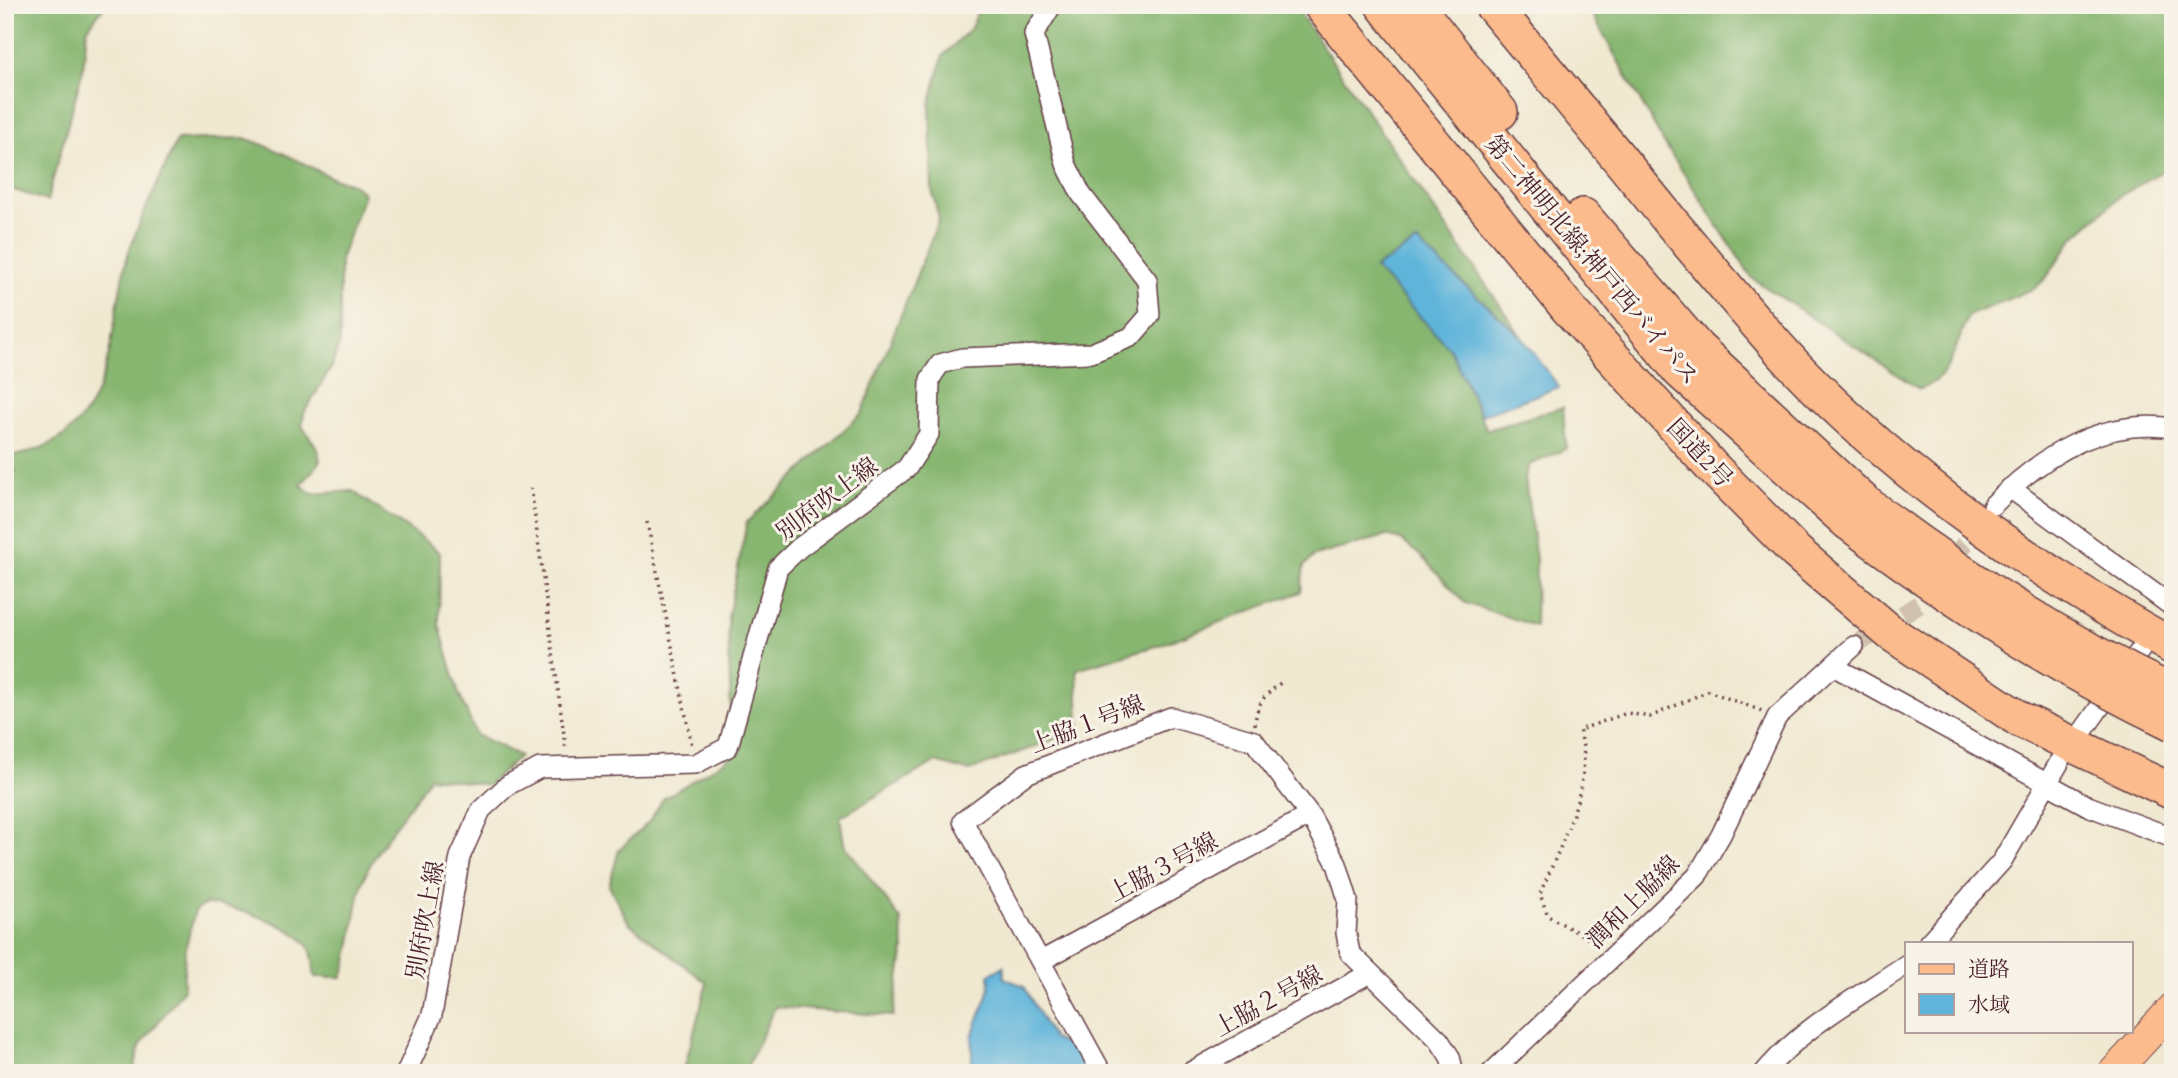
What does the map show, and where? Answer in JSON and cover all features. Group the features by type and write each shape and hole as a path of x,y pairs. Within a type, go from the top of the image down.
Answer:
{"highway":[{"name":"国道2号","path":"1321,5 1567,307 1710,465 1796,552 1891,633 2019,719 2173,792"},
{"name":"第二神明北線;神戸西バイパス","path":"1383,5 1680,371 1856,512 1933,554 2017,610 2173,693"},
{"name":"第二神明北線;神戸西バイパス","path":"1415,5 1595,231 1697,348 1926,581 2000,631 2173,723"},
{"path":"1492,5 1740,304 1796,367 1855,424 1911,473 2050,573 2165,622"}],"main road":[{"path":"2113,1073 2173,1009"}],"street":[{"name":"別府吹上線","path":"406,1073 432,1014 460,857 481,810 508,785 540,768 695,764 728,747 778,568 799,548 907,468 929,434 930,379 940,364 962,358 1091,353 1130,337 1150,315 1147,280 1081,194 1066,164 1034,34 1052,5"},
{"path":"1993,505 2051,455 2099,433 2160,426 2173,428"},
{"path":"2010,488 2165,622 2082,731"},
{"path":"1923,602 1954,559"},
{"name":"潤和上脇線","path":"1491,1073 1697,876 1721,835 1777,717 1854,646"},
{"path":"1833,666 2088,806 2173,838"},
{"name":"上脇１号線","path":"1102,1073 963,821 1026,774 1171,718 1254,741"},
{"path":"1254,741 1310,815 1337,864 1348,900 1346,933 1350,953 1439,1040 1450,1057 1454,1073"},
{"path":"1929,942 2002,860 2059,763"},
{"name":"上脇３号線","path":"1041,961 1310,815"},
{"path":"1764,1073 1779,1055 1810,1030 1905,965"},
{"name":"上脇２号線","path":"1189,1073 1370,973"}],"path":[{"path":"5,470 13,471"},
{"path":"531,488 568,766"},
{"path":"647,522 695,764"},
{"path":"1254,741 1256,709 1268,693 1282,682"},
{"path":"1616,954 1548,916 1540,894 1575,810 1586,748 1579,730 1627,713 1650,717 1708,691 1777,717"}],"green space":[{"path":"5,5 105,5 87,29 83,69 47,201 5,187"},
{"path":"980,5 1294,5 1521,336 1417,242 1375,268 1450,349 1487,430 1563,407 1566,449 1529,465 1525,478 1536,560 1535,626 1465,603 1422,557 1401,540 1386,536 1314,556 1304,566 1301,592 1162,644 1077,669 1079,730 969,771 935,762 840,817 844,844 901,920 904,948 893,1016 775,1007 744,1073 683,1073 707,983 629,923 609,886 619,850 649,822 663,799 732,756 728,617 747,522 862,413 939,219 932,190 930,105 943,56 971,28"},
{"path":"1587,5 2173,5 2173,165 2120,196 2074,237 2046,278 2035,288 1968,316 1945,370 1930,385 1919,389 1752,278 1664,143"},
{"path":"244,138 351,184 364,194 340,260 340,341 332,366 304,413 302,426 318,449 320,462 301,485 312,494 353,491 440,553 439,624 459,694 476,735 520,756 488,785 430,777 369,867 360,894 342,977 315,977 310,949 293,932 264,918 232,908 206,904 195,911 185,950 183,990 140,1046 133,1073 5,1073 5,455 19,455 41,448 66,434 84,415 97,392 106,366 127,258 177,140"}],"water":[{"path":"1417,242 1521,336 1559,387 1481,415 1450,349 1375,268"},
{"path":"1004,966 1004,978 1024,986 1053,1039 1078,1048 1091,1073 968,1073 975,1026 989,991 989,975"}],"tunnel":[{"path":"1954,559 1984,517"},
{"path":"1854,646 1923,602"}]}
